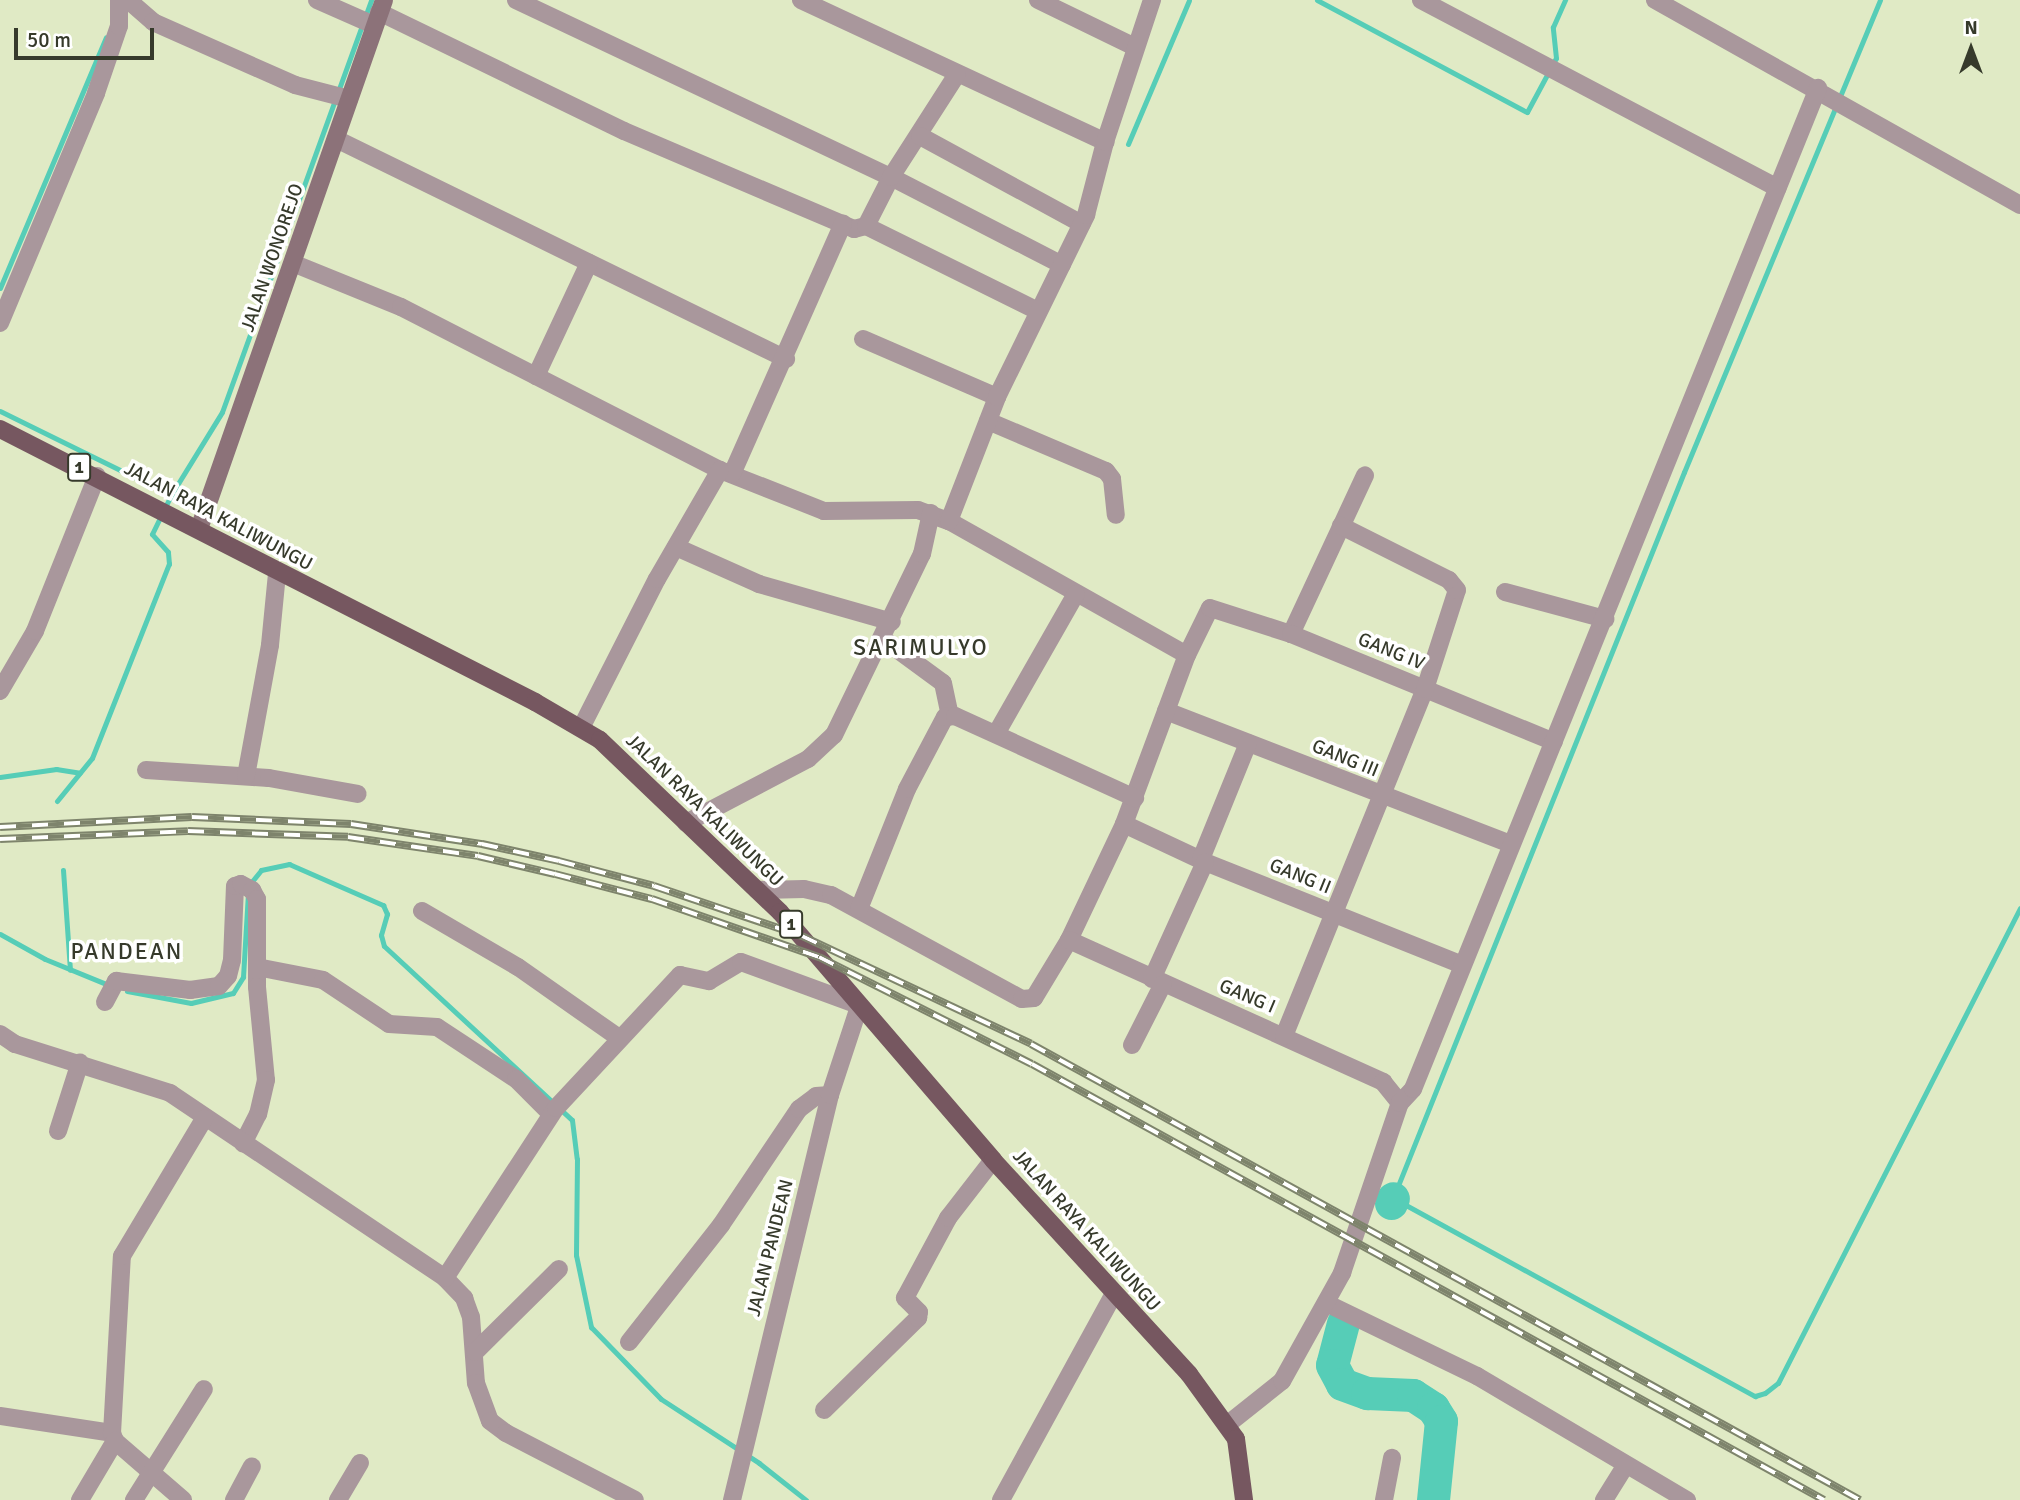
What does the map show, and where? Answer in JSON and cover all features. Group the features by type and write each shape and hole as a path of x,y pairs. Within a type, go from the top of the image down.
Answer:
{"main road":[{"name":"JALAN RAYA KALIWUNGU","path":"0,429 97,476 277,573 581,728 638,774 757,890 1228,1424 1241,1455 1244,1500"}],"street":[{"path":"317,0 371,15 624,131 854,229 866,226 1038,311"},
{"path":"516,0 891,177 1062,265"},
{"path":"801,0 1105,142"},
{"path":"1038,0 1135,47"},
{"path":"686,823 808,759 826,745 892,622 939,517 1082,224 1105,142 1152,0"},
{"path":"1421,0 1777,188"},
{"path":"1655,0 1850,106 2020,205"},
{"path":"0,323 96,93 123,4 153,22 295,85 342,97"},
{"name":"JALAN WONOREJO","path":"199,529 295,264 336,139 342,97 371,15"},
{"path":"866,226 891,177 920,136 957,74"},
{"path":"1228,1424 1282,1381 1342,1273 1400,1103 1413,1089 1777,188 1824,92"},
{"path":"920,136 1082,224"},
{"path":"336,139 786,359"},
{"path":"581,728 676,547 726,472 786,359 843,224"},
{"path":"295,264 401,307 726,472 831,513 939,517 1187,655 1124,824 1069,940 1038,994 1027,1000 859,909 814,890 757,890"},
{"path":"536,376 589,264"},
{"path":"863,339 997,397"},
{"path":"988,421 1106,471 1112,479 1116,515"},
{"path":"1291,634 1365,475"},
{"path":"0,691 35,631 97,476"},
{"path":"1284,1036 1425,689 1456,587 1341,526"},
{"path":"676,547 759,584 892,622"},
{"path":"246,776 270,645 277,573"},
{"path":"1505,593 1605,619"},
{"path":"996,734 1076,594"},
{"name":"GANG IV","path":"1187,655 1210,608 1291,634 1554,742"},
{"path":"883,639 943,683 950,716"},
{"name":"GANG III","path":"1167,710 1382,797 1510,844"},
{"path":"950,716 1135,797"},
{"path":"859,909 907,789 940,725 950,716"},
{"path":"1132,1045 1248,743"},
{"path":"146,770 246,776 358,794"},
{"name":"GANG II","path":"1124,824 1203,860 1462,965"},
{"path":"109,992 190,990 219,986 228,976 232,960 235,886 249,888 257,899 257,967 265,1080 258,1114 243,1143"},
{"path":"422,911 518,967 619,1038"},
{"name":"GANG I","path":"1069,940 1383,1082 1400,1103"},
{"path":"445,1278 558,1106 680,975 709,981 741,962 857,1005"},
{"path":"257,967 323,980 389,1024 437,1027 558,1106"},
{"name":"JALAN PANDEAN","path":"732,1500 830,1095 857,1005"},
{"path":"0,1034 15,1044 80,1062 170,1093 204,1119 445,1278 464,1298 475,1352 478,1391 490,1421 506,1433 635,1500"},
{"path":"58,1130 80,1062"},
{"path":"629,1342 721,1225 799,1109 816,1096 830,1095"},
{"path":"80,1500 114,1437 122,1256 204,1119"},
{"path":"824,1410 918,1318 919,1312 905,1298 948,1218 993,1160"},
{"path":"475,1352 559,1269"},
{"path":"1001,1500 1114,1293"},
{"path":"1326,1303 1477,1376 1625,1466 1687,1500"},
{"path":"134,1500 204,1388"},
{"path":"0,1416 114,1437 151,1474 183,1500"},
{"path":"1384,1500 1392,1458"},
{"path":"338,1500 360,1463"},
{"path":"234,1500 252,1466"},
{"path":"1604,1500 1625,1466"}],"waterway":[{"path":"57,801 92,758 169,564 168,552 152,534 171,495 222,412 371,0"},
{"path":"1128,144 1189,0"},
{"path":"1317,0 1527,112 1556,58 1553,27 1565,0"},
{"path":"1880,0 1684,472 1393,1198 1755,1396 1765,1393 1778,1383 2020,908"},
{"path":"0,288 106,37"},
{"path":"0,411 171,495"},
{"path":"0,777 56,769 80,773"},
{"path":"249,885 261,870 289,864 383,905 387,914 381,935 384,946 572,1120 577,1159 576,1255 591,1327 661,1399 759,1463 806,1500"},
{"path":"63,870 70,970"},
{"path":"127,991 191,1003 233,993 243,977 248,894"},
{"path":"0,934 45,959 111,986"},
{"path":"1391,1203 1393,1198"},
{"path":"1343,1323 1332,1365 1342,1384 1367,1393 1413,1395 1433,1408 1441,1421 1433,1500"}],"railway":[{"path":"0,827 192,817 351,824 482,844 559,861 654,886 802,936 1031,1044 1860,1500"},
{"path":"0,839 188,831 348,837 478,856 555,874 652,899 819,957 1032,1064 1824,1500"}],"district":[{"name":"SARIMULYO","path":"921,648"},
{"name":"PANDEAN","path":"127,952"}]}
